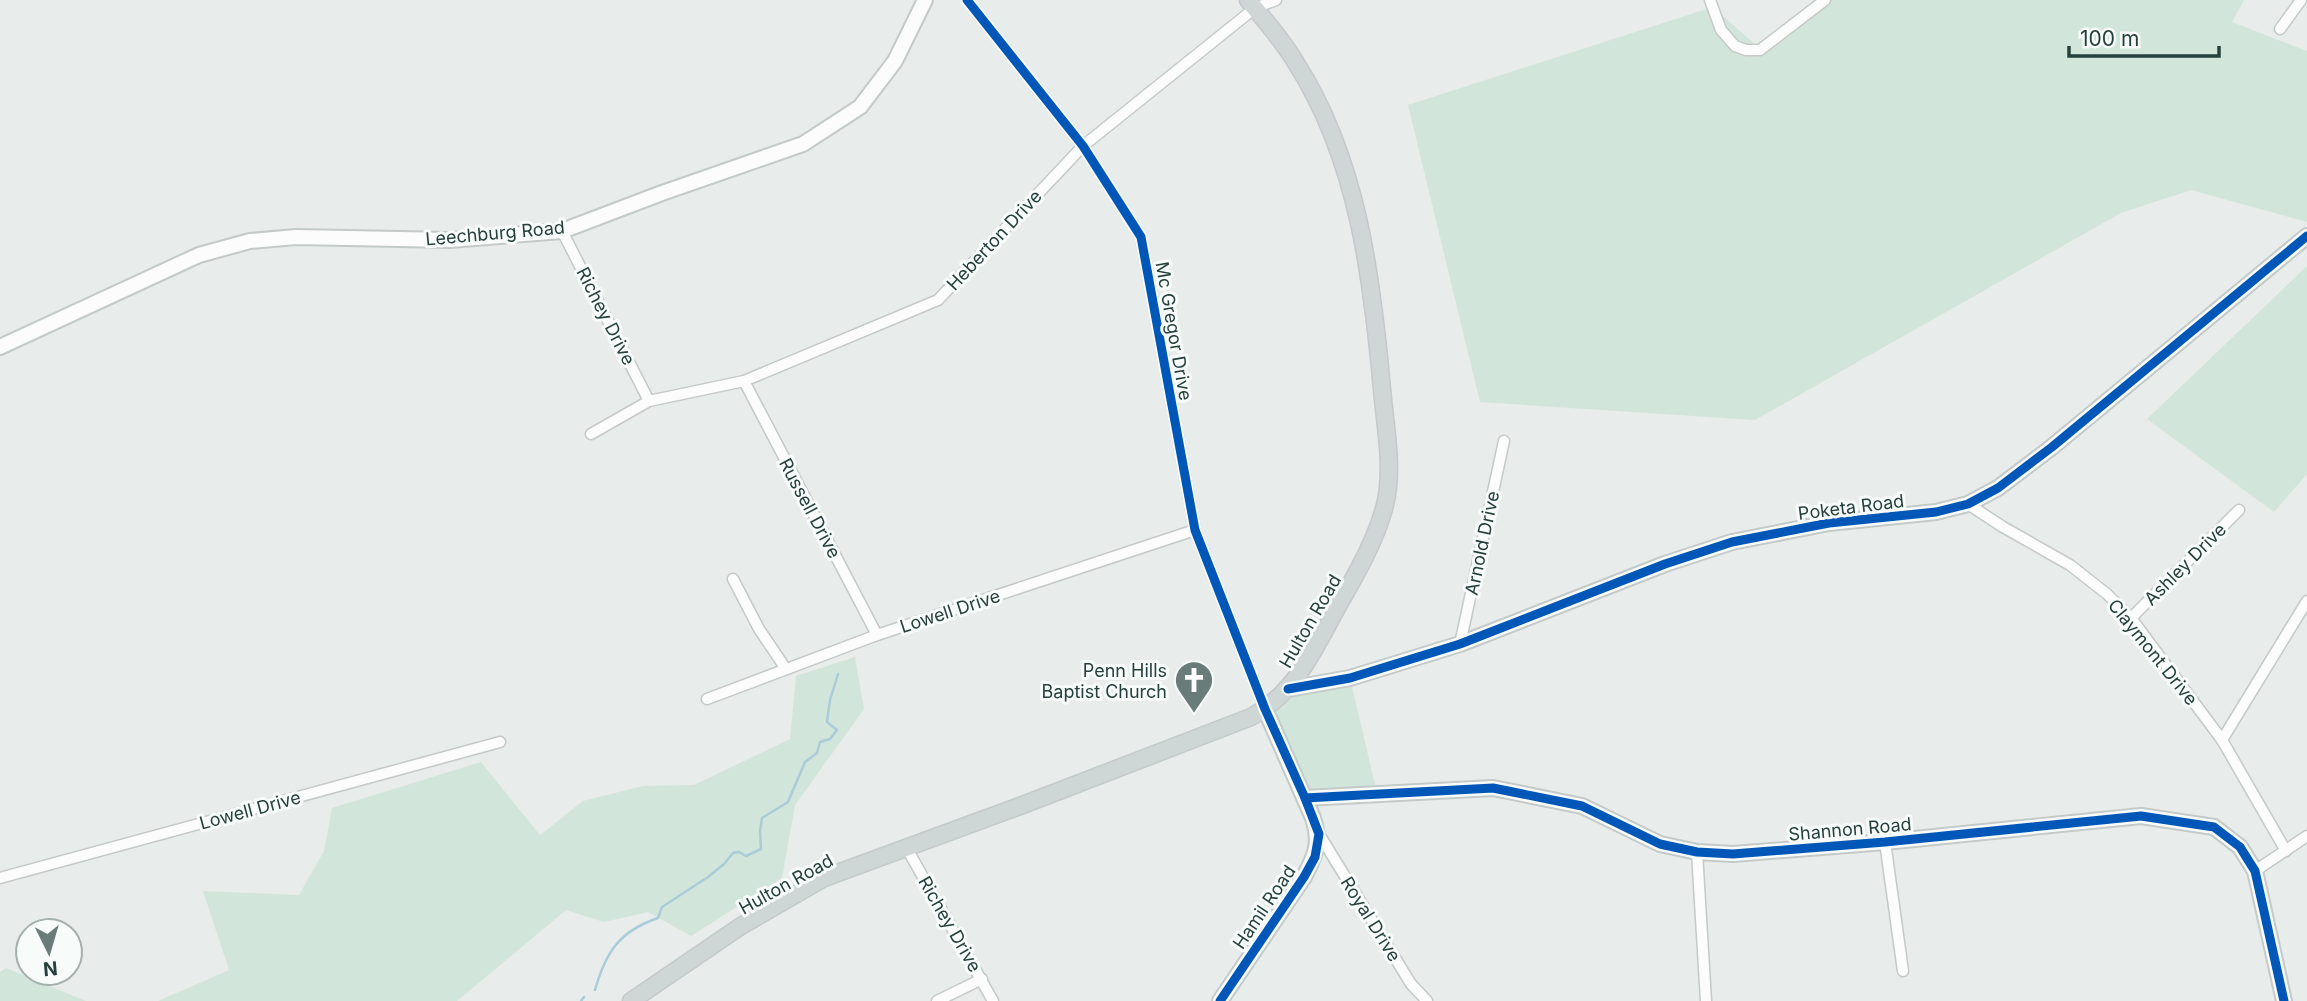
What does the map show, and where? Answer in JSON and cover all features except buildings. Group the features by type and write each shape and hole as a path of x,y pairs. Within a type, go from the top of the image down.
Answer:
{"main road":[{"name":"Hulton Road","path":"631,1001 741,926 797,892 849,867 1033,801 1265,709 1288,689 1309,660 1373,537 1385,504 1389,482 1388,456 1371,280 1339,153 1329,127 1296,63 1252,4"}],"street":[{"name":"Leechburg Road","path":"0,347 199,255 250,241 296,237 450,240 562,231 803,144 860,107 895,61 925,0"},
{"name":"Mc Gregor Drive","path":"967,0 1083,146 1141,237 1195,530 1265,709"},
{"name":"Heberton Drive","path":"591,434 649,401 744,381 938,300 1083,146 1252,4 1276,0"},
{"path":"1710,0 1721,30 1735,46 1746,50 1760,50 1825,0"},
{"path":"2280,29 2301,0"},
{"name":"Richey Drive","path":"562,231 649,401"},
{"name":"Poketa Road","path":"1288,689 1350,678 1460,645 1652,568 1732,542 1829,523 1936,512 1968,504 1998,488 2052,447 2307,236"},
{"name":"Russell Drive","path":"744,381 877,635"},
{"name":"Arnold Drive","path":"1460,645 1504,441"},
{"name":"Claymont Drive","path":"1968,504 2070,565 2108,594 2131,618 2222,740 2286,850"},
{"name":"Ashley Drive","path":"2131,618 2239,510"},
{"name":"Lowell Drive","path":"707,699 877,635 1195,530"},
{"path":"733,579 759,629 786,669"},
{"path":"2222,740 2307,601"},
{"path":"1265,709 1319,834"},
{"name":"Lowell Drive","path":"0,878 500,742"},
{"name":"Shannon Road","path":"1305,798 1493,788 1581,806 1660,844 1697,852 1733,854 1885,842 2141,816 2214,827 2240,847 2255,871 2284,1001"},
{"name":"Hamil Road","path":"1220,1001 1304,877 1315,857 1319,834"},
{"name":"Royal Drive","path":"1319,834 1411,984 1427,1001"},
{"path":"2255,871 2307,836"},
{"path":"1885,842 1903,971"},
{"name":"Richey Drive","path":"906,847 993,1001"},
{"path":"1697,852 1706,1001"},
{"path":"937,1001 982,979"}],"green space":[{"path":"1823,0 2244,0 2232,22 2307,51 2307,222 2191,190 2121,213 1755,420 1480,402 1408,105 1713,7 1760,49"},
{"path":"2307,266 2307,474 2274,512 2147,419"},
{"path":"855,657 864,709 795,805 782,878 691,936 648,912 604,922 566,910 457,1001 158,1001 229,970 203,891 299,895 324,851 332,808 481,762 540,835 583,801 643,786 694,785 790,739 796,676"},
{"path":"1350,678 1377,793 1305,798 1265,709 1288,689"},
{"path":"6,968 14,971 14,987 52,987 86,1001 0,1001 0,972"}],"waterway":[{"path":"595,990 604,964 624,936 658,918 662,907 708,877 733,853 739,852 746,856 761,849 762,818 788,802 805,762 817,753 820,742 830,739 837,730 827,722 838,674"},
{"path":"581,1001 584,997"}],"cycle path":[{"path":"967,0 1083,146 1141,237 1195,530 1265,709 1319,834 1315,857 1304,877 1220,1001"},
{"path":"1288,689 1350,678 1460,644 1665,564 1732,542 1829,523 1936,512 1968,504 1998,488 2052,447 2307,236"},
{"path":"1305,798 1493,788 1582,806 1660,844 1697,852 1733,854 1885,842 2141,816 2214,827 2240,847 2255,871 2284,1001"}],"place":[{"name":"Penn Hills Baptist Church","path":"1194,714"}]}
